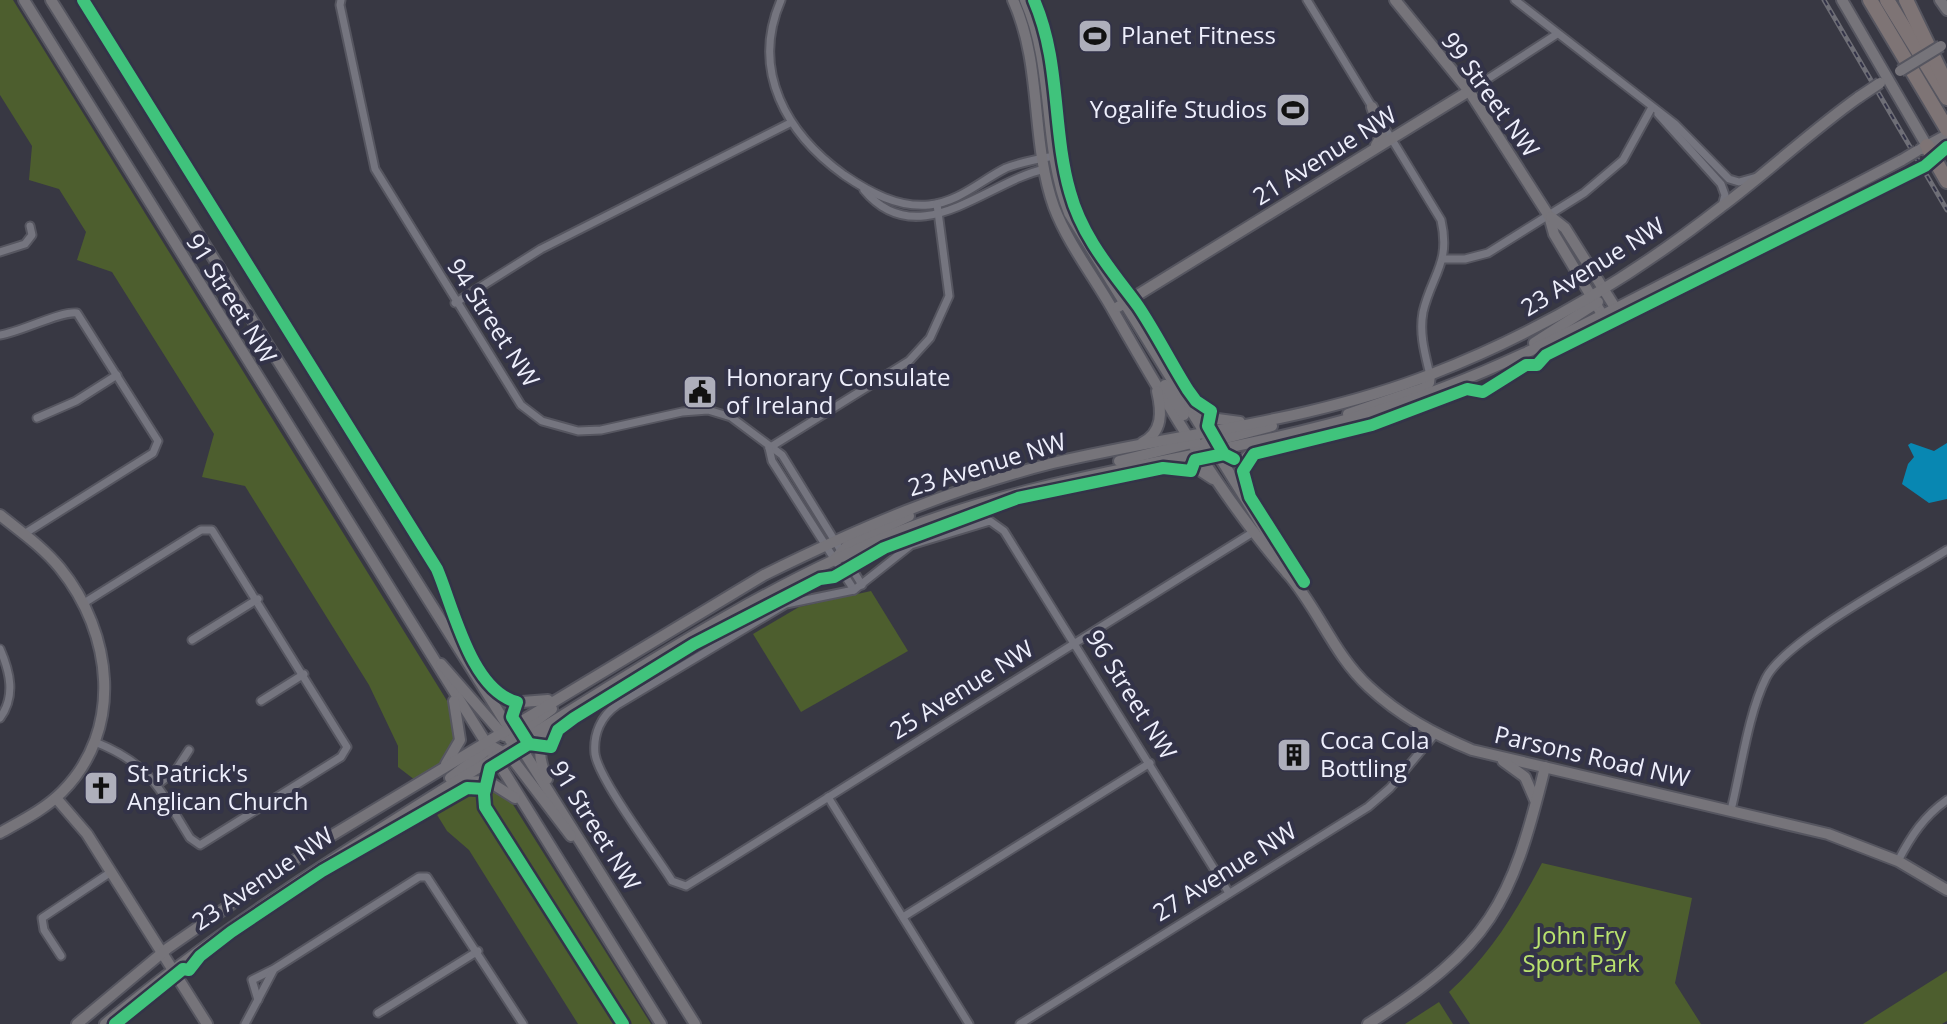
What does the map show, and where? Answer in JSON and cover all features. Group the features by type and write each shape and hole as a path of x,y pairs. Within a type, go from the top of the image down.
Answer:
{"highway":[{"path":"1870,0 1945,134"},
{"path":"1887,0 1947,98"},
{"path":"1906,0 1947,85"},
{"path":"1922,149 1947,181"}],"main road":[{"name":"91 Street NW","path":"24,0 451,691 494,749 523,804 661,1024"},
{"name":"91 Street NW","path":"51,0 478,677 509,736 561,810 695,1024"},
{"name":"Parsons Road NW","path":"1013,0 1032,64 1049,163 1069,213 1118,306 1132,341 1154,379 1250,507 1258,527 1287,573 1358,676 1391,706 1435,734 1494,756 1828,834 1898,861 1947,890"},
{"name":"Parsons Road NW","path":"1025,0 1043,62 1049,163"},
{"name":"99 Street NW","path":"1395,0 1469,91 1549,216 1554,234 1603,316"},
{"path":"1842,0 1922,149"},
{"name":"23 Avenue NW","path":"1200,443 1430,375 1594,301 1603,289 1721,208 1859,97 1944,44"},
{"name":"21 Avenue NW","path":"1118,306 1469,91"},
{"path":"1358,159 1381,137 1372,107"},
{"name":"23 Avenue NW","path":"509,736 558,717 835,549 945,496 1051,464 1136,445 1200,443 1320,427 1430,393 1488,371 1603,316 1902,160 1945,134"},
{"name":"99 Street NW","path":"1549,216 1565,228 1616,309"},
{"path":"1488,371 1594,301"},
{"name":"Parsons Road NW","path":"1118,306 1169,377 1200,443 1235,506 1258,527"},
{"path":"1132,341 1147,356 1200,443 1258,527"},
{"path":"1250,507 1238,479 1244,457 1263,445 1424,388 1430,375"},
{"path":"1169,377 1189,405 1210,418 1227,422 1273,421"},
{"path":"1136,445 1153,436 1159,424 1161,407 1154,379"},
{"path":"1064,479 1100,465 1267,429 1294,416"},
{"path":"1064,479 1154,464 1184,464 1211,477 1235,506"},
{"name":"23 Avenue NW","path":"105,1024 172,969 289,885 455,782 561,696 764,575 835,549 1064,479"},
{"path":"0,515 61,570 84,603 99,643 104,670 104,709 95,742 82,768 56,798 0,833"},
{"path":"410,625 509,736"},
{"path":"390,822 612,665"},
{"path":"478,677 493,694 509,703 537,703 561,696"},
{"path":"441,769 460,740 451,691"},
{"path":"558,717 541,740 540,760 561,810"},
{"path":"494,749 596,866"},
{"name":"23 Avenue NW","path":"77,1024 162,953 300,856 441,769 494,749"},
{"path":"1494,756 1528,781 1535,809"},
{"path":"1368,1024 1435,980 1475,940 1508,888 1523,854 1545,767"},
{"path":"455,782 492,782 523,804"},
{"path":"56,798 87,834 207,1024"}],"street":[{"name":"94 Street NW","path":"341,0 371,156 389,197 521,405 542,421 562,429 601,430 708,410 745,425 769,448 782,455 835,549"},
{"path":"781,0 773,23 772,63 778,96 790,123 814,152 880,205 901,214 938,214 960,208 1017,176 1049,163"},
{"path":"1307,0 1437,212 1444,237 1444,259 1422,318 1423,346 1430,375"},
{"path":"1515,0 1688,135 1731,181 1761,176"},
{"name":"21 Avenue NW","path":"1469,91 1557,34"},
{"path":"1655,111 1721,184 1725,195 1721,208"},
{"path":"1444,259 1480,256 1549,216 1618,166 1655,111"},
{"path":"455,303 541,249 790,123"},
{"path":"860,187 907,204 937,204 959,197 1009,167 1049,163"},
{"path":"769,448 909,361 930,338 949,296 937,204"},
{"path":"0,252 28,242 32,235 30,226"},
{"path":"0,335 76,313 155,434 158,446 150,455 24,534"},
{"path":"37,418 72,403 117,375"},
{"name":"96 Street NW","path":"862,585 911,545 981,522 994,522 1004,531 1075,643 1229,893"},
{"name":"25 Avenue NW","path":"683,886 1258,527"},
{"path":"84,603 201,530 210,529 217,534 258,599 344,738 347,749 341,757 208,842 198,844 190,838 157,785 131,758 95,742"},
{"path":"835,549 862,585 854,590 835,549"},
{"path":"1731,810 1761,689 1777,660 1804,639 1947,550"},
{"name":"91 Street NW","path":"683,886 672,881 600,767 595,741 609,711 739,630 796,599 854,590"},
{"path":"192,640 258,599"},
{"path":"0,649 11,687 9,702 0,718"},
{"path":"261,701 304,674"},
{"name":"27 Avenue NW","path":"1020,1024 1368,807 1390,788 1435,734"},
{"path":"157,785 176,770 189,750"},
{"path":"903,917 1150,763"},
{"path":"828,797 969,1024"},
{"path":"1898,861 1916,829 1932,810 1947,800"},
{"path":"61,956 44,930 42,918 45,912 111,872"},
{"path":"258,1002 252,980 419,877 427,877 478,951 520,1023"},
{"path":"378,1013 478,951"},
{"path":"245,1024 274,969"}],"green space":[{"path":"0,0 13,0 449,704 456,729 451,749 445,758 415,780 398,767 398,746 369,685 245,486 202,477 214,434 112,272 77,260 86,232 59,189 29,180 32,146 0,95"},
{"path":"871,591 908,651 801,712 753,634 799,607"},
{"path":"471,784 485,784 512,803 651,1024 578,1024 469,850 447,831 431,805"},
{"name":"John Fry Sport Park","path":"1542,863 1692,898 1675,983 1701,1024 1470,1024 1449,992 1478,963 1502,932"},
{"path":"1947,971 1947,1021 1942,1024 1863,1024"},
{"path":"1439,1002 1453,1024 1405,1024"}],"water":[{"path":"1911,443 1934,451 1947,443 1947,499 1929,503 1902,484 1908,464 1914,457 1908,445"}],"waterway":[{"path":"559,911 630,1024"}],"railway":[{"path":"1824,0 1947,210"}],"cycle path":[{"path":"83,0 437,569 476,665 487,682 501,695 517,702 512,717 529,744"},
{"path":"1034,0 1043,23 1053,71 1064,168 1075,208 1099,253 1144,316 1188,390 1196,401 1211,411 1208,426 1224,454 1234,459"},
{"path":"1304,582 1250,497 1243,471 1254,454 1372,425 1467,389 1483,392 1526,365 1537,365 1546,355 1925,166 1947,147"},
{"path":"623,1024 485,807 484,794 490,768 529,744 551,747 558,730 574,718 694,644 820,579 834,577 884,548 1018,498 1163,468 1191,471 1195,460 1224,454"},
{"path":"115,1024 183,969 189,970 200,956 231,932 322,871 467,788 485,789"}],"place":[{"name":"Planet Fitness","path":"1095,36"},
{"name":"Yogalife Studios","path":"1293,110"},
{"name":"Honorary Consulate of Ireland","path":"700,392"},
{"name":"Coca Cola Bottling","path":"1294,755"},
{"name":"St Patrick's Anglican Church","path":"101,788"}]}
